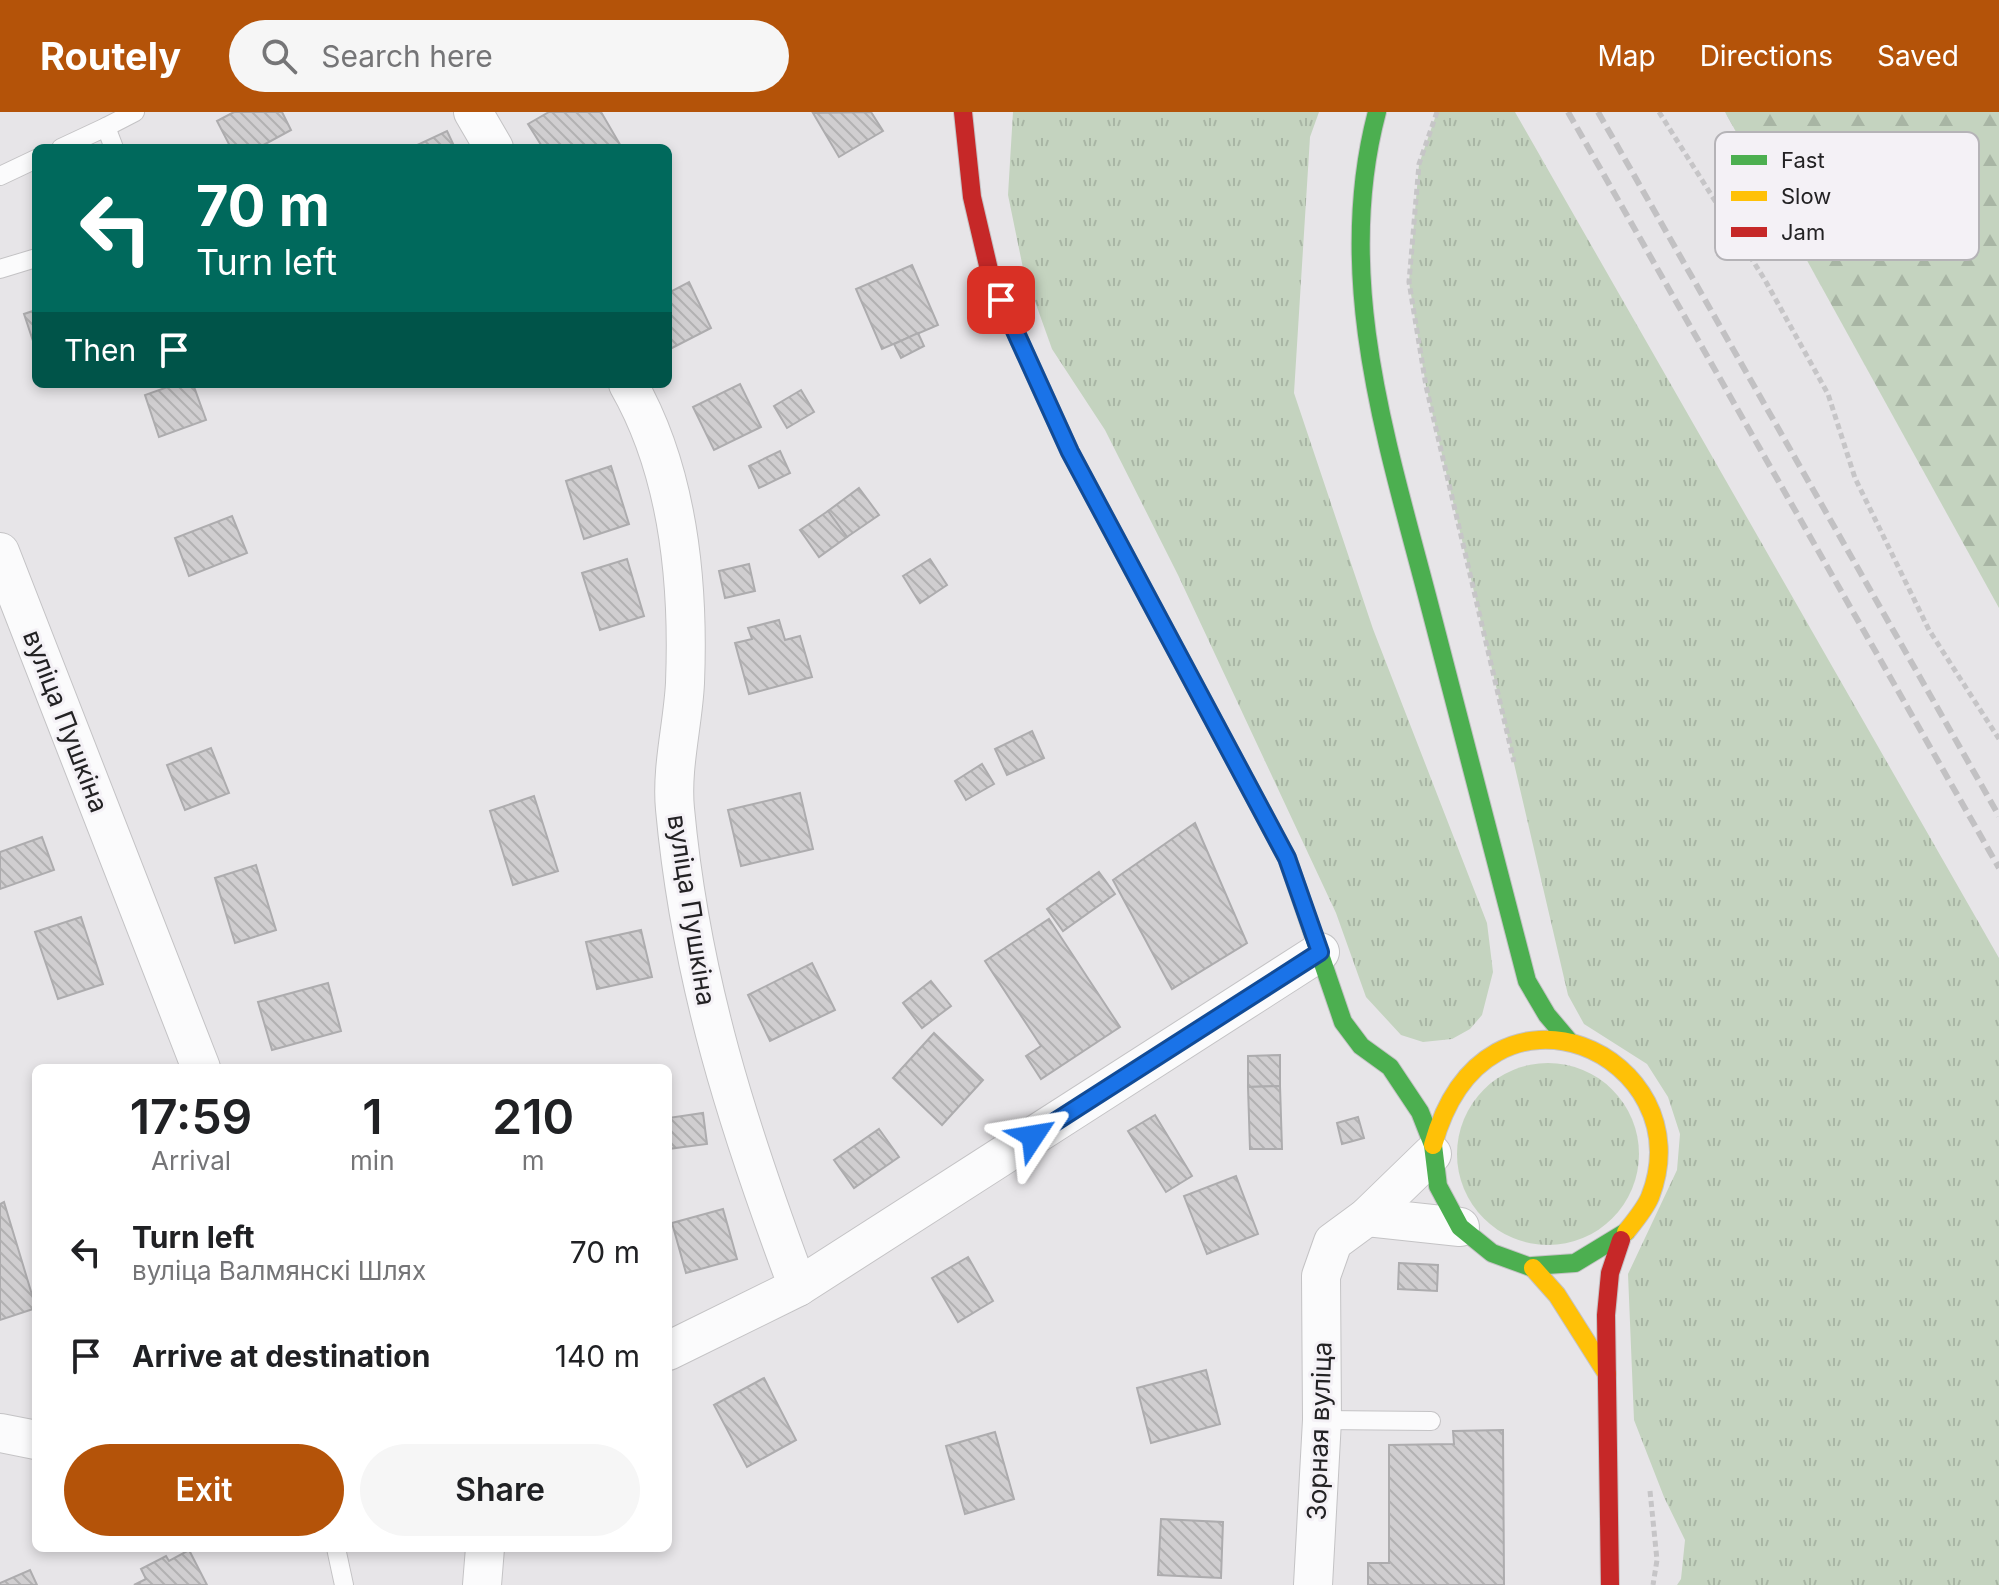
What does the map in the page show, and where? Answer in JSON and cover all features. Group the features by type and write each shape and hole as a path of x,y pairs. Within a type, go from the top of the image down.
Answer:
{"main road":[{"path":"963,112 965,153 990,274 1070,452 1287,858 1343,1022 1361,1046 1390,1067 1420,1112 1433,1149 1438,1186 1460,1227 1492,1253 1532,1266 1579,1262 1621,1240 1642,1217 1655,1188 1661,1156 1657,1125 1645,1095 1625,1070 1599,1052 1569,1041 1545,1039 1498,1050"},
{"path":"1377,112 1371,131 1360,223 1361,308 1376,399 1527,981 1547,1015 1569,1041"},
{"path":"1521,1009 1527,981"},
{"path":"1433,1149 1440,1115 1453,1089 1473,1067 1498,1050 1511,1032"},
{"path":"1390,1067 1416,1070"},
{"path":"1452,1070 1473,1067"},
{"path":"1610,1585 1607,1374 1610,1273 1621,1240"},
{"path":"1532,1266 1557,1295 1607,1374"}],"street":[{"path":"473,112 492,144"},
{"name":"вуліца Пушкіна","path":"630,388 651,436 684,561 685,684 674,805 690,919 711,1027 751,1160 798,1287"},
{"name":"вуліца Пушкіна","path":"0,552 199,1064"},
{"path":"672,1349 798,1287 1320,952"},
{"path":"1367,1217 1433,1149"},
{"path":"1367,1217 1460,1227"},
{"name":"Зорная вуліца","path":"1313,1585 1322,1420 1321,1276 1333,1242 1367,1217"},
{"path":"0,1433 32,1439"},
{"path":"482,1585 485,1552"}],"lane":[{"path":"70,144 135,112"},
{"path":"106,127 112,144"},
{"path":"0,176 32,161"},
{"path":"0,269 32,259"},
{"path":"1322,1420 1431,1421"},
{"path":"337,1552 344,1585"}],"path":[{"path":"1437,112 1419,164 1409,282 1426,386 1516,770"},
{"path":"1659,112 1715,201"},
{"path":"1752,260 1828,394 1855,478 1929,630 1999,739"},
{"path":"1650,1489 1657,1560 1653,1585"}],"green space":[{"path":"1013,112 1319,112 1310,137 1294,393 1373,629 1487,923 1493,972 1482,1015 1470,1029 1452,1039 1423,1042 1401,1035 1366,997 1336,913 1178,575 1105,430 1052,349 1023,268 1008,195"},
{"path":"1437,112 1515,112 1999,958 1999,1585 1677,1585 1681,1579 1685,1540 1664,1497 1634,1420 1628,1274 1677,1170 1680,1134 1668,1097 1647,1064 1584,1024 1568,995 1426,386 1409,282 1419,164"},
{"path":"1725,112 1999,112 1999,608 1807,260 1979,260 1979,132 1736,132"},
{"path":"1548,1063 1566,1064 1583,1070 1613,1089 1632,1119 1638,1136 1638,1172 1632,1189 1613,1219 1583,1238 1566,1244 1548,1245 1530,1244 1513,1238 1483,1219 1464,1189 1458,1172 1457,1154 1458,1136 1464,1119 1483,1089 1513,1070 1530,1064"}],"building":[{"path":"234,112 282,112 291,130 265,144 229,144 217,121"},
{"path":"549,112 601,112 620,144 540,144 528,124"},
{"path":"871,112 883,131 839,157 813,113"},
{"path":"447,131 453,144 419,144"},
{"path":"912,265 938,325 882,349 856,289"},
{"path":"689,282 711,328 672,348 672,291"},
{"path":"32,311 32,338 24,314"},
{"path":"918,333 924,346 901,358 894,344"},
{"path":"740,384 761,427 714,450 693,407"},
{"path":"165,388 194,388 206,420 159,437 145,395"},
{"path":"801,390 814,412 787,428 774,406"},
{"path":"780,451 790,473 759,488 749,466"},
{"path":"611,466 629,524 584,539 566,481"},
{"path":"859,488 879,515 847,537 828,511"},
{"path":"828,511 847,537 819,557 800,530"},
{"path":"232,516 247,553 189,576 175,538"},
{"path":"627,559 644,616 600,630 582,573"},
{"path":"930,559 947,585 920,603 903,576"},
{"path":"749,564 755,591 725,598 719,571"},
{"path":"779,620 785,640 800,636 812,677 749,694 735,643 752,639 748,628"},
{"path":"1032,731 1044,758 1007,775 995,749"},
{"path":"211,748 229,793 185,810 167,765"},
{"path":"982,764 994,784 966,800 955,781"},
{"path":"800,793 813,849 741,866 728,810"},
{"path":"534,796 558,871 513,885 490,811"},
{"path":"1195,823 1247,943 1172,989 1113,880"},
{"path":"42,837 54,870 0,889 0,852"},
{"path":"256,865 276,930 235,943 215,878"},
{"path":"1099,872 1115,894 1063,931 1047,909"},
{"path":"81,917 103,984 58,999 35,932"},
{"path":"1049,919 1120,1027 1041,1079 1026,1056 1041,1046 985,961"},
{"path":"641,930 652,977 597,989 586,942"},
{"path":"812,963 835,1010 770,1041 748,995"},
{"path":"931,981 951,1006 922,1028 903,1003"},
{"path":"328,983 341,1031 272,1050 258,1002"},
{"path":"934,1033 983,1080 942,1125 893,1078"},
{"path":"1280,1055 1280,1086 1248,1087 1248,1056"},
{"path":"1280,1086 1282,1149 1250,1149 1248,1087"},
{"path":"703,1113 707,1144 672,1148 672,1117"},
{"path":"1155,1115 1192,1176 1166,1192 1128,1131"},
{"path":"1358,1117 1364,1138 1342,1144 1337,1123"},
{"path":"879,1129 899,1157 854,1188 834,1160"},
{"path":"1236,1176 1258,1234 1207,1254 1184,1196"},
{"path":"4,1202 32,1295 32,1309 0,1320 0,1204"},
{"path":"723,1209 737,1259 686,1273 672,1223"},
{"path":"968,1257 993,1301 958,1322 932,1278"},
{"path":"1399,1263 1438,1265 1437,1291 1398,1289"},
{"path":"1206,1370 1220,1424 1151,1443 1137,1388"},
{"path":"764,1378 796,1440 747,1467 714,1405"},
{"path":"1503,1430 1504,1585 1368,1585 1368,1563 1389,1563 1389,1445 1454,1444 1453,1431"},
{"path":"995,1432 1014,1499 965,1514 946,1446"},
{"path":"1161,1519 1223,1522 1221,1578 1158,1575"},
{"path":"190,1552 207,1585 134,1585 146,1579 141,1569 166,1556 169,1561"},
{"path":"30,1570 37,1585 0,1585 0,1583"}],"railway":[{"path":"1568,112 1999,868"},
{"path":"1598,112 1999,816"}],"traffic: fast":[{"path":"1377,112 1365,175 1361,238 1363,301 1371,364 1399,488 1527,981 1547,1015 1569,1041"},
{"path":"1020,342 1070,452 1287,858 1343,1022 1361,1046 1390,1067 1420,1112 1433,1145 1438,1186 1460,1227 1492,1253 1533,1268"},
{"path":"1532,1266 1575,1263 1626,1232"}],"traffic: slow":[{"path":"1433,1145 1460,1086 1497,1052 1539,1040 1582,1046 1619,1068 1647,1102 1659,1146 1650,1197 1626,1232"},
{"path":"1533,1268 1557,1295 1607,1374"}],"traffic: jam":[{"path":"963,112 972,197 990,274 1020,342"},
{"path":"1610,1585 1606,1315 1610,1273 1621,1240"}],"route":[{"path":"1001,300 1070,452 1287,858 1320,952 1033,1136"}]}
